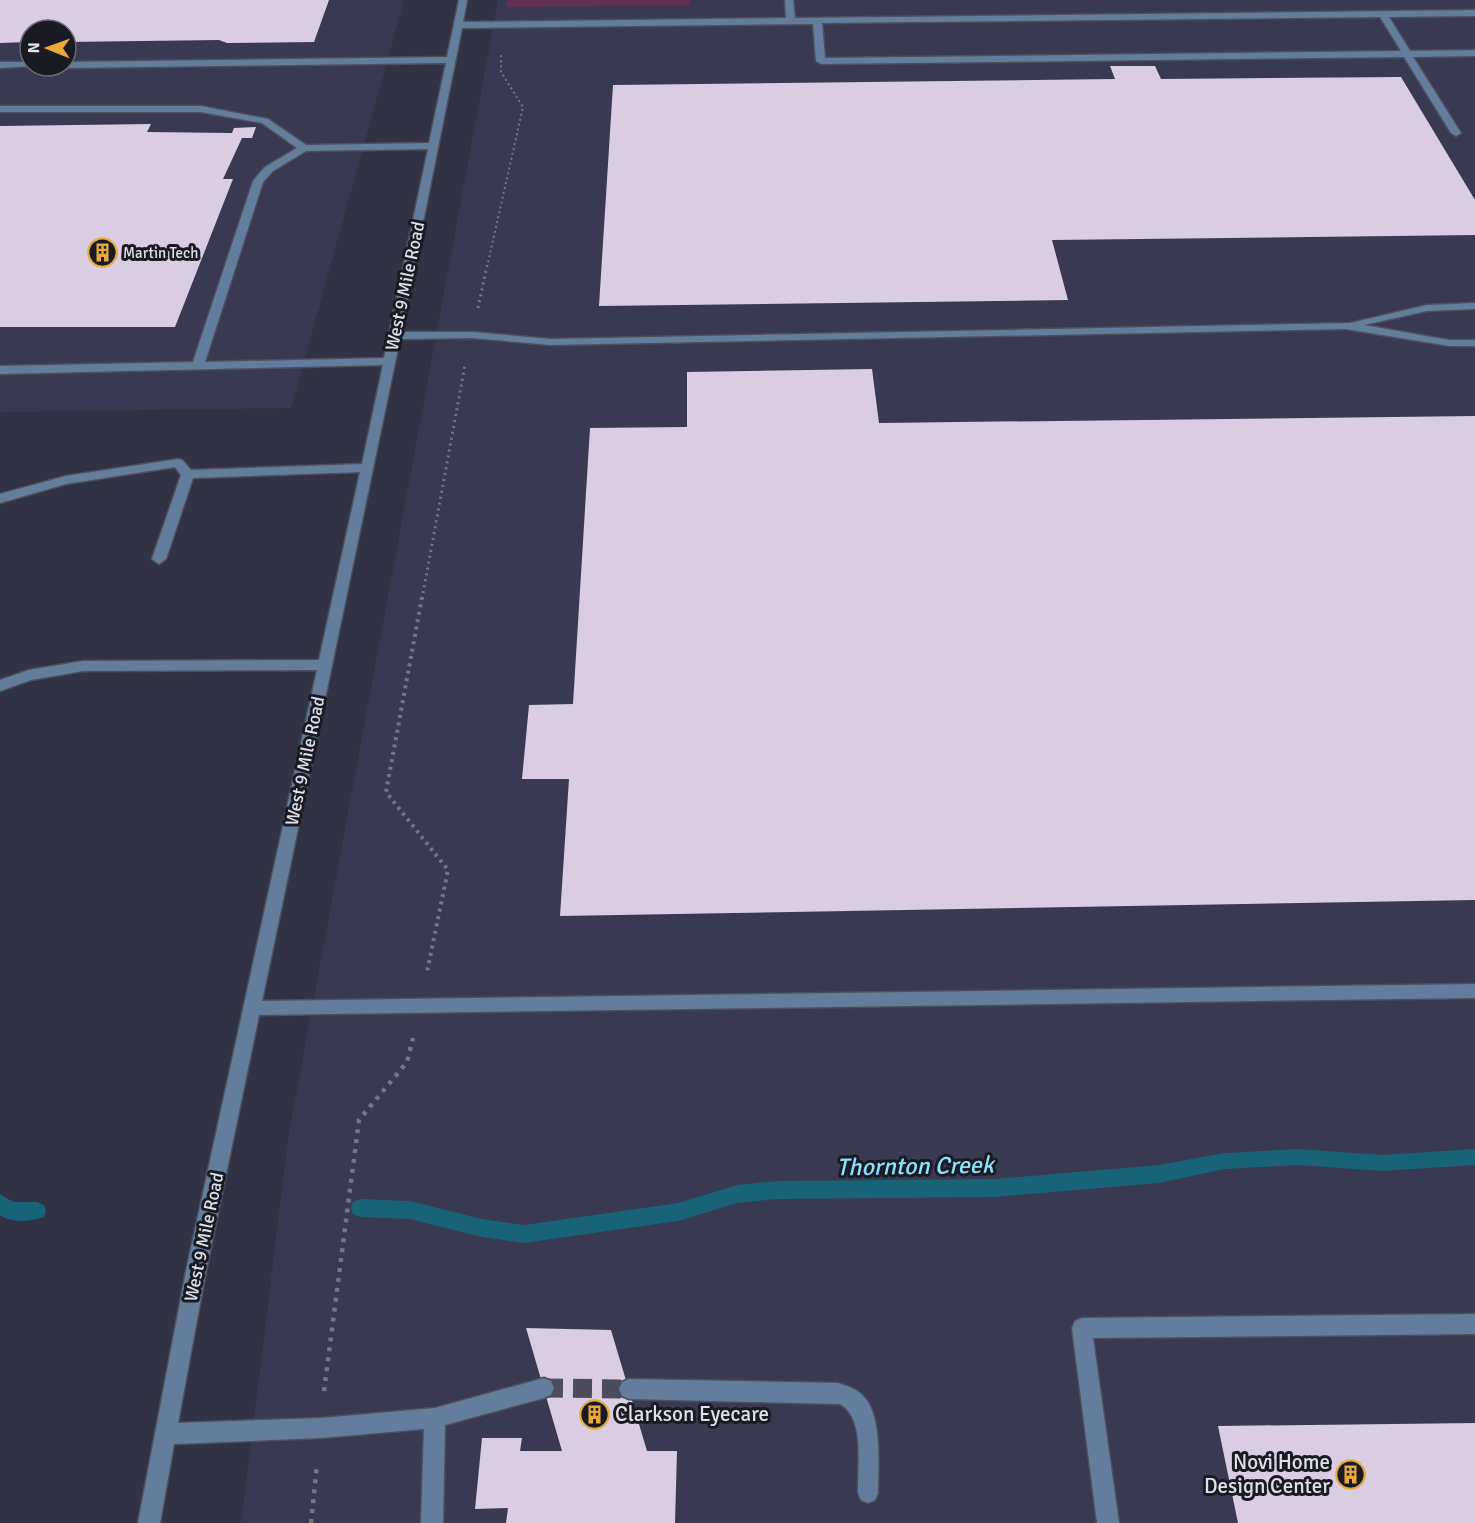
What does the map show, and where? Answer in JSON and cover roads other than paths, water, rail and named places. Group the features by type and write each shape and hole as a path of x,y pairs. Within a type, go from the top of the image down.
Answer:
{"street":[{"name":"West 9 Mile Road","path":"149,1523 196,1271 254,1008 463,0"},
{"path":"789,0 790,21"},
{"path":"458,25 1475,13"},
{"path":"1382,14 1456,133"},
{"path":"817,21 821,61 1475,53"},
{"path":"78,64 451,60"},
{"path":"0,65 18,65"},
{"path":"0,109 201,109 265,121 304,148"},
{"path":"198,366 258,181 269,169 304,148 434,146"},
{"path":"1346,326 1427,308 1475,306"},
{"path":"394,336 472,335 550,342 1346,326 1449,343 1475,343"},
{"path":"0,370 389,361"},
{"path":"0,499 27,489 83,477 178,463 188,474 367,468"},
{"path":"159,559 188,474"},
{"path":"0,686 29,675 83,666 325,665"},
{"path":"254,1008 419,1008 1475,991"},
{"path":"1108,1523 1082,1328 1475,1324"},
{"path":"166,1434 321,1428 435,1418 544,1388"},
{"path":"629,1389 838,1393 851,1399 860,1407 868,1493"},
{"path":"432,1523 435,1418"}],"waterway":[{"name":"Thornton Creek","path":"360,1208 410,1210 482,1228 524,1234 678,1212 737,1194 778,1190 996,1188 1159,1174 1225,1161 1299,1157 1382,1163 1475,1157"},
{"name":"Thornton Creek","path":"0,1203 10,1211 37,1211"}],"tunnel":[{"path":"544,1388 629,1389"}],"place":[{"name":"Martin Tech","path":"102,253"},
{"name":"Clarkson Eyecare","path":"594,1414"},
{"name":"Novi Home Design Center","path":"1351,1474"}]}
